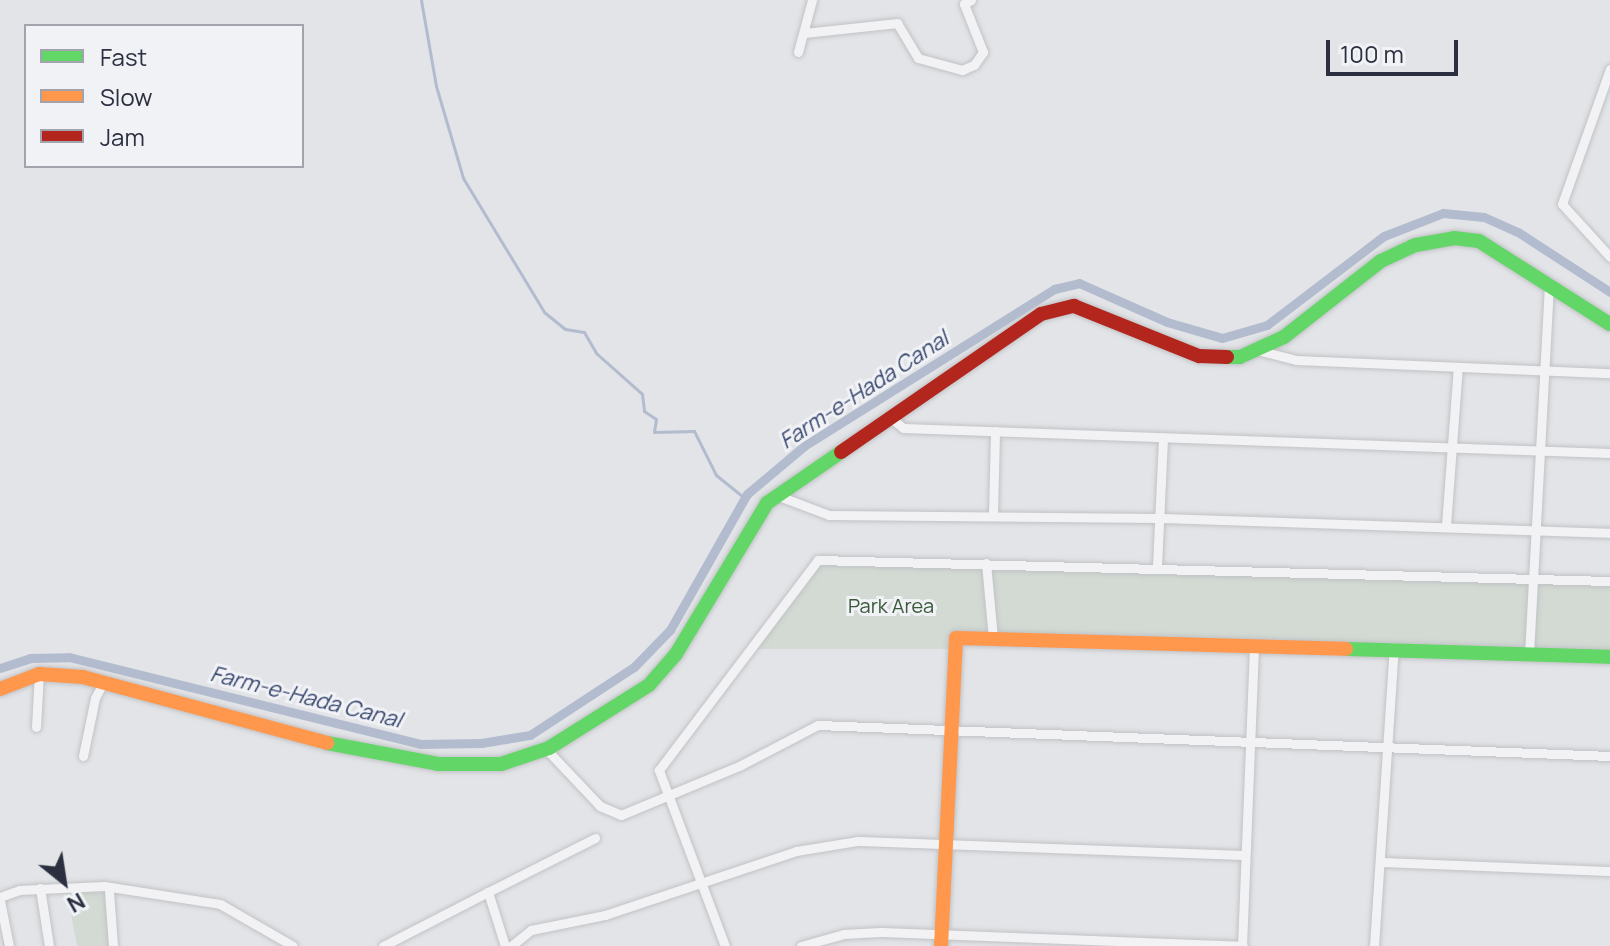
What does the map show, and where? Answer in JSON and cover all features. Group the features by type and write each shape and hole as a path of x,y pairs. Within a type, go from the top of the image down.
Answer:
{"street":[{"path":"798,52 812,0"},
{"path":"804,33 897,23 918,58 962,70 974,65 983,52 964,4 971,0"},
{"path":"1610,69 1562,204 1610,257"},
{"path":"0,689 39,674 103,683 360,752 438,764 501,764 546,749 649,685 676,654 776,495 1041,314 1074,306 1199,356 1240,357 1310,318 1381,261 1416,245 1454,238 1479,241 1610,324"},
{"path":"1529,654 1549,285"},
{"path":"1257,350 1296,360 1610,373"},
{"path":"1446,525 1458,367"},
{"path":"889,416 903,428 1610,453"},
{"path":"993,514 995,431"},
{"path":"1157,566 1163,437"},
{"path":"776,495 829,515 993,514 1446,525 1610,533"},
{"path":"725,946 672,794 659,770 818,560 1157,566 1610,581"},
{"path":"986,563 993,639"},
{"path":"942,940 956,638 1394,648 1610,657"},
{"path":"801,946 844,934 942,940 1242,946 1254,645"},
{"path":"1374,946 1394,648"},
{"path":"36,727 39,674"},
{"path":"83,756 103,683"},
{"path":"546,749 600,806 621,815 818,725 950,734 1250,741 1610,756"},
{"path":"383,946 595,838"},
{"path":"488,892 508,946 531,930 605,915 796,851 858,841 1245,855"},
{"path":"1381,862 1610,871"},
{"path":"9,946 0,899 40,888 104,886 109,891 220,904 293,946"},
{"path":"40,888 49,946"},
{"path":"109,891 113,946"}],"green space":[{"name":"Park Area","path":"818,560 1610,581 1610,657 956,638 953,649 754,649"},
{"path":"67,892 107,893 111,946 77,946"}],"waterway":[{"path":"421,0 436,86 463,178 544,312 565,329 584,332 596,353 642,394 644,411 656,419 654,432 694,431 716,475 744,498"},
{"name":"Farm-e-Hada Canal","path":"0,668 30,658 69,657 420,744 481,743 530,735 634,667 670,630 747,494 804,446 1054,289 1079,283 1167,322 1222,338 1267,325 1384,236 1443,213 1484,217 1518,232 1610,292"}],"traffic: fast":[{"path":"1227,357 1240,357 1284,337 1381,261 1416,245 1454,238 1479,241 1610,324"},
{"path":"327,743 438,764 501,764 549,748 649,685 676,654 767,503 841,452"},
{"path":"1346,649 1610,657"}],"traffic: slow":[{"path":"941,946 956,638 1346,649"},
{"path":"0,689 39,674 83,677 327,743"}],"traffic: jam":[{"path":"841,452 1041,314 1074,306 1199,356 1227,357"}]}
